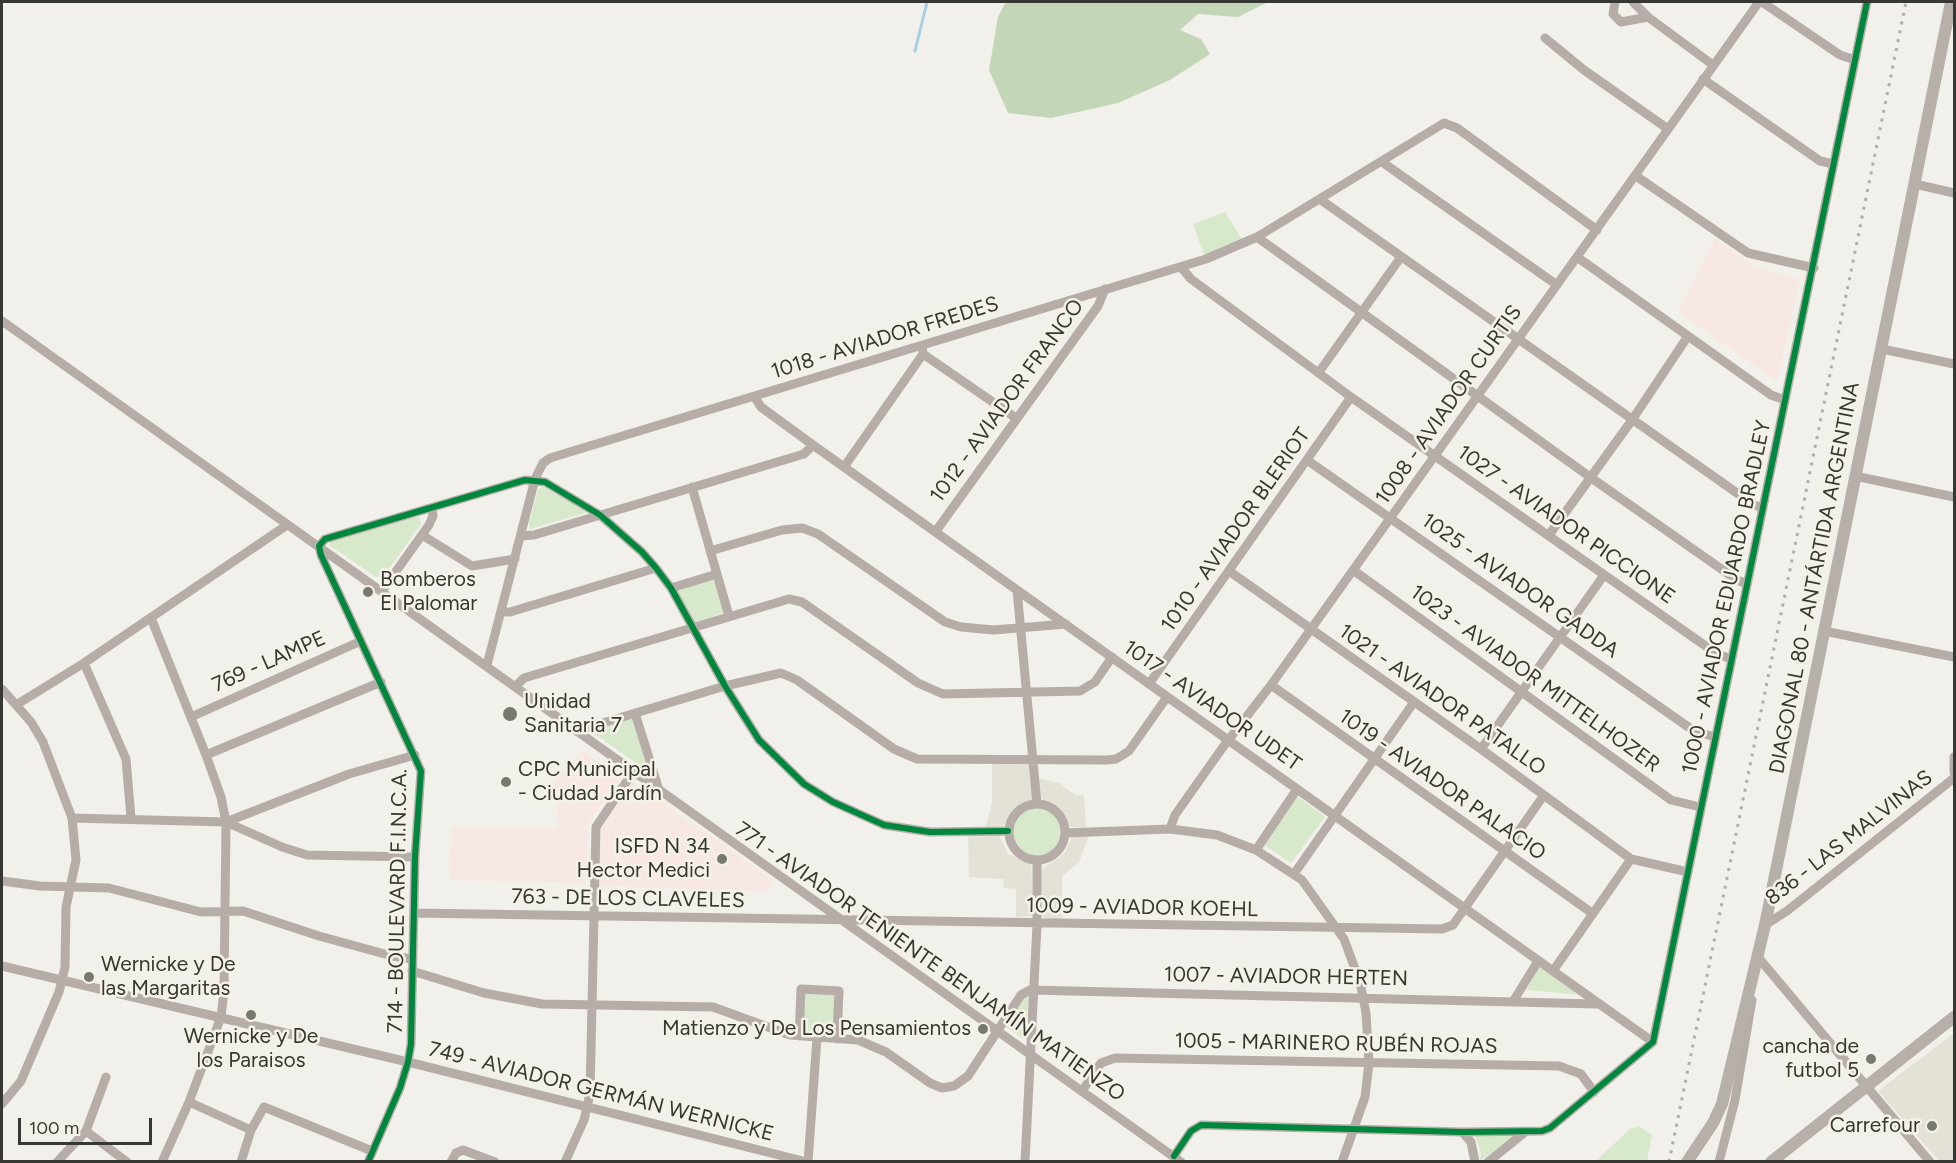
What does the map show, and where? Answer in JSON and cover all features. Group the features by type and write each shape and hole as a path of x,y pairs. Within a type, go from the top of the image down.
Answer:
{"main road":[{"name":"DIAGONAL 80 - ANTÁRTIDA ARGENTINA","path":"1756,962 1915,184 1951,23 1951,2"},
{"path":"1688,1161 1713,1123 1722,1104 1756,962"},
{"path":"1771,1161 1954,1017"}],"street":[{"path":"1615,2 1612,8 1617,20 1627,22 1648,17"},
{"path":"1633,2 1648,17 1713,64"},
{"path":"1760,2 1840,55 1855,60"},
{"name":"1008 - AVIADOR CURTIS","path":"1170,829 1175,815 1271,685 1636,176 1713,64 1760,2"},
{"name":"1000 - AVIADOR EDUARDO BRADLEY","path":"1653,1042 1867,2"},
{"path":"1545,38 1584,70 1668,129"},
{"path":"1703,79 1820,161 1834,164"},
{"name":"1018 - AVIADOR FREDES","path":"535,479 543,463 550,458 754,396 922,350 1104,289 1181,267 1257,237 1443,124 1449,123 1597,230"},
{"path":"1382,162 1557,285"},
{"path":"1636,176 1748,252 1814,268"},
{"path":"1915,184 1954,193"},
{"path":"1321,200 1754,506 1763,508"},
{"path":"1257,237 1590,477 1737,580 1747,584"},
{"path":"1319,372 1401,257"},
{"path":"1577,257 1771,395 1785,400"},
{"name":"1027 - AVIADOR PICCIONE","path":"1181,267 1191,279 1351,397 1717,654 1731,659"},
{"name":"1012 - AVIADOR FRANCO","path":"936,531 1098,306 1104,289"},
{"name":"771 - AVIADOR TENIENTE BENJAMÍN MATIENZO","path":"2,321 487,665 1030,1056 1178,1159"},
{"path":"1549,536 1632,420 1688,336"},
{"path":"1882,349 1954,364"},
{"path":"844,467 922,350 1016,418"},
{"name":"1017 - AVIADOR UDET","path":"754,396 761,407 813,445 1335,815 1596,1004 1653,1042"},
{"name":"1010 - AVIADOR BLERIOT","path":"1149,684 1351,397"},
{"path":"521,536 534,535 804,454 813,445"},
{"name":"1025 - AVIADOR GADDA","path":"1307,460 1694,731 1715,737"},
{"path":"1855,476 1954,496"},
{"path":"487,665 535,479"},
{"path":"319,546 328,538 432,508 535,479 545,482 600,515 656,568 671,588 725,686 766,749 804,784 833,802 884,825 911,830 945,832 1008,831"},
{"path":"692,487 729,616"},
{"path":"382,591 422,535 433,516 432,508"},
{"path":"16,705 84,663 287,525"},
{"path":"710,551 782,530 802,528 818,534 945,622 970,628 1020,630 1066,624"},
{"path":"422,535 472,566 515,559"},
{"name":"714 - BOULEVARD F.I.N.C.A.","path":"319,546 361,641 416,755 421,779 415,856 408,1062 368,1161"},
{"path":"502,612 510,612 656,568"},
{"name":"1023 - AVIADOR MITTELHOZER","path":"1353,570 1671,800 1700,807"},
{"name":"1021 - AVIADOR PATALLO","path":"1229,572 1481,749 1632,859"},
{"path":"671,588 717,574"},
{"path":"1481,749 1604,574"},
{"path":"1017,590 1037,804"},
{"path":"516,686 524,678 783,600 795,599 934,692 1027,694 1085,690 1095,682 1112,657"},
{"path":"151,618 206,755 221,797 226,822 223,912 224,991 221,1017 189,1102 162,1161"},
{"path":"1824,631 1954,657"},
{"name":"769 - LAMPE","path":"191,717 361,641"},
{"path":"84,663 126,759 131,818"},
{"path":"576,731 769,674 785,674 894,749 912,757 929,760 1106,760 1121,756 1132,747 1167,697"},
{"path":"206,755 381,682"},
{"name":"1019 - AVIADOR PALACIO","path":"1271,685 1592,913"},
{"path":"2,688 37,730 72,818 76,860 66,907 63,979 47,1024 25,1073 15,1090 2,1104"},
{"path":"1294,874 1414,702"},
{"path":"635,713 659,790"},
{"path":"226,822 349,774 416,755"},
{"path":"1954,757 1954,771"},
{"path":"565,1161 588,1107 596,826 633,771"},
{"name":"836 - LAS MALVINAS","path":"1765,925 1788,911 1954,778"},
{"path":"1256,850 1297,789"},
{"path":"1465,909 1544,795"},
{"path":"1037,804 1053,809 1060,816 1065,833 1064,842 1054,856 1037,861 1028,860 1014,849 1008,831 1014,816 1020,809 1037,804"},
{"path":"72,818 226,822 282,848 307,855 415,856"},
{"path":"1065,833 1170,829 1217,835 1256,850 1302,880 1338,928 1356,969 1363,997 1369,1063 1365,1097 1342,1161"},
{"path":"1552,971 1632,859 1688,872"},
{"path":"1024,1161 1037,925 1037,861"},
{"path":"2,881 18,885 115,889 194,910 251,913 330,939 392,956 412,959"},
{"name":"1009 - AVIADOR KOEHL","path":"841,921 1442,929 1453,925 1465,909"},
{"name":"763 - DE LOS CLAVELES","path":"414,913 841,921"},
{"path":"1514,1000 1538,961"},
{"path":"1756,962 1868,1086 1930,1161"},
{"name":"DIAGONAL 80 - ANTÁRTIDA ARGENTINA","path":"1719,1161 1736,1092 1749,1020 1756,962"},
{"name":"749 - AVIADOR GERMÁN WERNICKE","path":"2,966 408,1062 808,1161"},
{"path":"412,972 511,999 591,1007 704,1006 798,1036 858,1040 869,1044 930,1083 942,1088 954,1086 968,1076 1021,995 1033,989"},
{"path":"798,1036 801,989 811,989 839,991 837,1038"},
{"name":"1007 - AVIADOR HERTEN","path":"1033,989 1514,1000 1596,1004"},
{"path":"808,1161 818,1038"},
{"path":"1178,1159 1191,1131 1201,1125 1524,1133 1546,1130 1653,1042"},
{"name":"1005 - MARINERO RUBÉN ROJAS","path":"1082,1091 1101,1063 1108,1059 1566,1067 1581,1074 1594,1092"},
{"path":"57,1161 86,1131 106,1077"},
{"path":"189,1102 251,1130"},
{"path":"241,1161 251,1130 264,1107 372,1151"},
{"path":"86,1131 127,1161"},
{"path":"1462,1132 1472,1142 1475,1161"},
{"path":"1488,1161 1524,1133"},
{"path":"452,1159 459,1151 467,1150 495,1161"}],"shaded area":[{"path":"1715,239 1752,265 1800,280 1777,381 1678,312"},
{"path":"582,750 621,777 588,823 587,883 449,880 451,827 558,828 555,781"},
{"path":"992,762 1031,763 1033,803 1017,809 1002,827 986,827 992,802"},
{"path":"1038,778 1059,783 1075,795 1084,795 1086,828 1070,827 1060,809 1041,798"},
{"path":"631,780 774,881 767,891 599,886 602,823"},
{"path":"968,834 999,835 1008,854 1031,864 1034,915 1016,917 1016,889 1004,888 1003,879 969,877"},
{"path":"1072,836 1089,836 1079,862 1062,876 1062,920 1046,920 1042,915 1042,869 1064,854"},
{"name":"Carrefour","path":"1954,1033 1954,1161 1939,1161 1878,1091"}],"green space":[{"path":"1006,2 1268,2 1238,17 1198,14 1180,30 1201,39 1210,54 1170,80 1118,103 1051,118 1008,113 989,70 998,17"},
{"path":"1225,212 1242,239 1204,255 1193,224"},
{"path":"543,487 583,509 585,513 530,529 529,524 538,489"},
{"path":"414,517 420,518 421,524 383,577 376,577 329,545 330,541"},
{"path":"716,577 726,612 694,623 674,589"},
{"path":"632,718 653,775 592,732"},
{"path":"1297,796 1325,817 1291,863 1263,844"},
{"path":"1037,808 1046,810 1057,819 1062,833 1060,842 1051,853 1037,858 1028,856 1017,847 1012,833 1014,824 1023,813"},
{"path":"1539,964 1583,995 1527,990"},
{"path":"801,989 839,991 837,1039 799,1036"},
{"path":"1029,995 1025,1040 1006,1027 1024,998"},
{"path":"1639,1126 1652,1135 1647,1161 1596,1161 1630,1129"},
{"path":"1475,1136 1515,1136 1480,1161 1481,1152"}],"waterway":[{"path":"915,51 927,2"}],"railway":[{"path":"1669,1162 1906,2"}],"cycle path":[{"path":"1174,1156 1191,1131 1201,1125 1462,1132 1542,1131 1550,1128 1653,1042 1867,2"},
{"path":"368,1162 400,1088 411,1044 415,857 421,771 321,555 319,546 325,539 525,480 545,482 600,515 642,552 656,568 671,588 725,686 759,740 804,784 833,802 884,825 930,832 1008,831"}],"place":[{"name":"Bomberos El Palomar","path":"368,592"},
{"name":"Unidad Sanitaria 7","path":"510,714"},
{"name":"CPC Municipal - Ciudad Jardín","path":"506,782"},
{"name":"ISFD N 34 Hector Medici","path":"722,859"},
{"name":"Wernicke y De las Margaritas","path":"89,977"},
{"name":"Wernicke y De los Paraisos","path":"251,1015"},
{"name":"Matienzo y De Los Pensamientos","path":"983,1029"},
{"name":"cancha de futbol 5","path":"1871,1059"},
{"name":"Carrefour","path":"1932,1126"}]}
